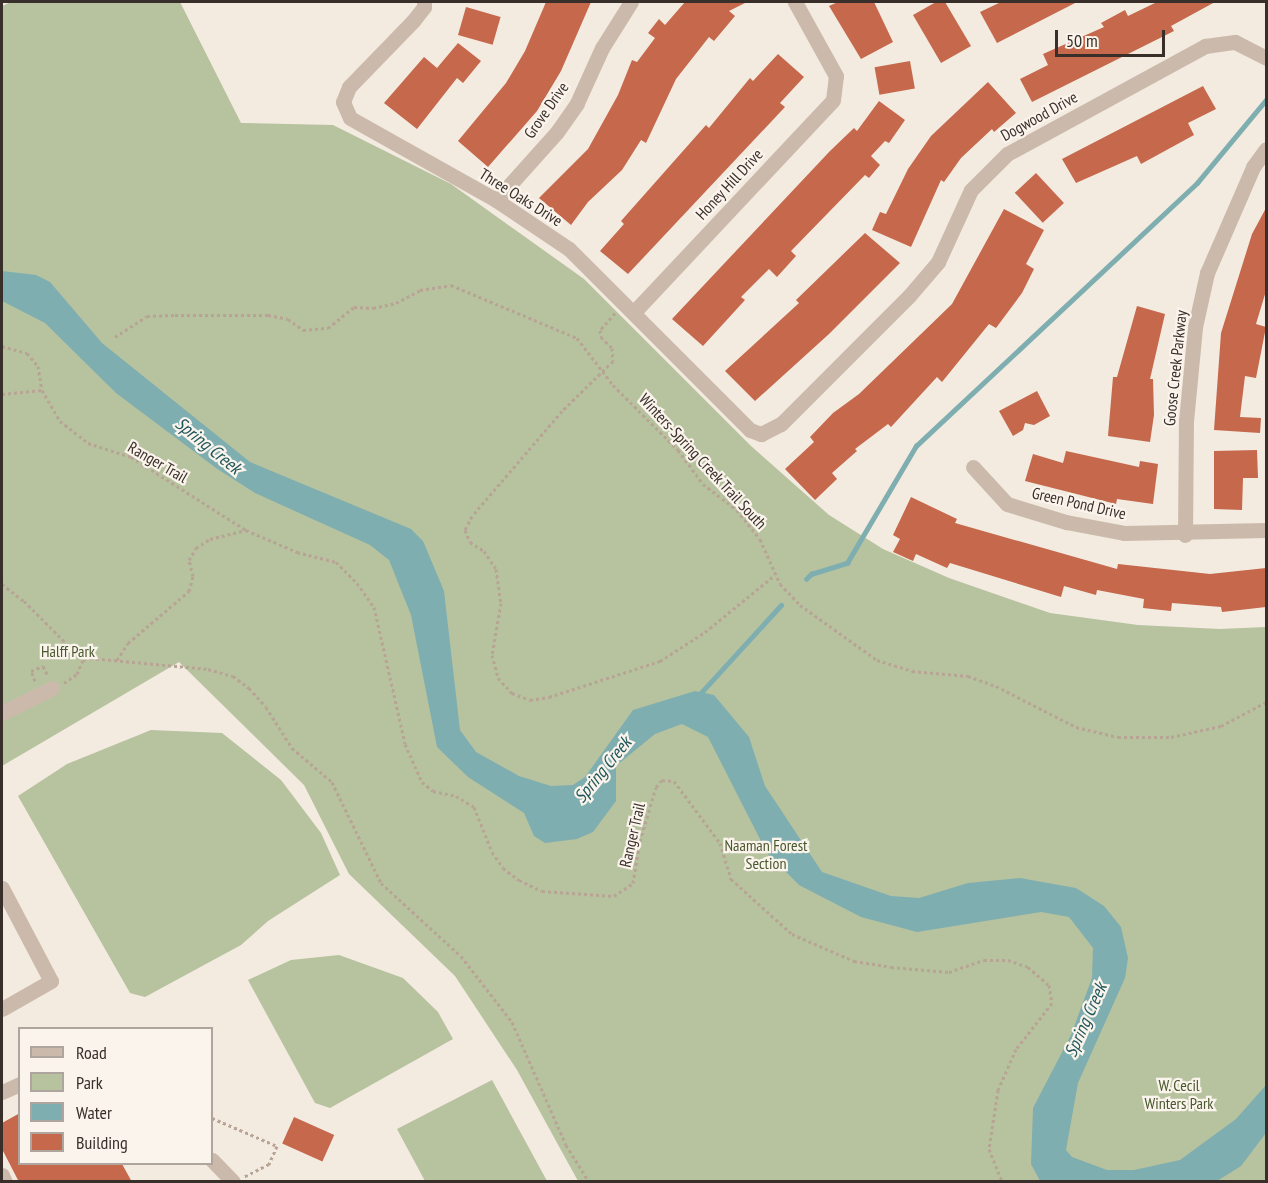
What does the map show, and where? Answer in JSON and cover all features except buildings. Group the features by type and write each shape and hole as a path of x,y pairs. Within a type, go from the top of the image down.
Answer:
{"street":[{"name":"Three Oaks Drive","path":"424,2 424,7 413,21 349,87 345,110 350,118 496,200 569,249 635,311 750,430 761,434"},
{"name":"Grove Drive","path":"496,200 557,132 577,103 602,48 631,2"},
{"name":"Honey Hill Drive","path":"635,311 833,100 836,76 795,2"},
{"name":"Dogwood Drive","path":"761,434 781,424 909,296 938,262 972,190 1007,154 1205,46 1235,42 1266,58"},
{"name":"Goose Creek Parkway","path":"1185,534 1186,421 1195,327 1207,273 1253,167 1266,149"},
{"name":"Green Pond Drive","path":"973,467 1007,504 1124,533 1185,534 1266,530"},
{"path":"2,712 48,686"},
{"path":"2,888 51,981 2,1010"},
{"path":"2,1092 18,1085"},
{"path":"213,1161 232,1182"},
{"path":"2,1175 5,1182"}],"path":[{"name":"Winters-Spring Creek Trail South","path":"115,337 147,316 268,315 288,319 303,330 328,328 354,307 373,308 396,303 420,290 451,285 577,338 604,370 613,385 678,450 703,484 737,510 760,539 775,575 800,605 878,660 912,671 977,679 1076,727 1118,736 1171,737 1221,726 1266,702"},
{"path":"618,310 600,330 613,361 562,411 472,516 465,530 470,542 484,551 496,569 501,603 492,655 498,678 512,693 530,700 660,661 705,633 775,575"},
{"name":"Ranger Trail","path":"2,346 27,353 38,366 42,390 60,421 88,443 131,457 246,530 297,552 336,562 357,583 374,607 410,760 422,782 433,791 456,796 474,807 492,852 503,868 519,880 542,891 569,895 614,896 633,883 640,841 656,787 662,780 674,781 720,843 731,879 792,934 854,961 891,967 949,972 984,960 1008,960 1028,967 1049,985 1052,1003 1016,1049 998,1090 989,1149 1002,1182"},
{"path":"2,394 42,390"},
{"path":"117,660 128,644 189,591 193,576 189,560 196,548 210,539 246,530"},
{"path":"2,584 24,600 83,660 117,660 208,669 233,676 267,707 292,748 332,782 381,883 461,956 512,1022 566,1145 588,1182"},
{"path":"48,686 72,678 83,660"},
{"path":"43,666 48,686 31,671 43,666"},
{"path":"213,1118 277,1146 269,1164 237,1182"}],"green space":[{"name":"Naaman Forest Section","path":"11,2 180,2 241,123 333,125 451,184 584,279 751,446 829,515 883,549 949,578 1050,613 1138,625 1220,629 1266,627 1266,1181 578,1181 517,1070 455,976 349,874 304,785 179,662 2,766 2,6"},
{"path":"151,730 222,733 281,780 321,833 340,875 268,921 241,945 145,997 130,993 18,796 67,764"},
{"path":"339,955 403,978 438,1012 453,1039 330,1108 315,1103 248,980 291,960"},
{"path":"492,1080 547,1181 425,1181 397,1129"}],"water":[{"name":"Spring Creek","path":"2,271 36,275 50,282 102,343 250,462 411,529 423,541 444,591 460,730 476,752 519,776 551,786 573,785 585,777 633,710 695,691 714,695 749,737 765,786 822,872 891,896 919,898 968,883 1020,878 1076,888 1104,906 1121,927 1128,958 1125,978 1078,1083 1066,1150 1072,1157 1107,1170 1134,1170 1180,1160 1236,1119 1266,1085 1266,1133 1241,1166 1217,1181 1040,1181 1031,1164 1033,1108 1071,1035 1092,978 1093,948 1069,917 1041,912 917,932 861,917 799,885 767,853 708,737 682,724 655,734 616,766 616,801 593,832 577,839 545,843 534,836 524,813 468,777 437,747 411,615 389,560 370,545 255,493 216,468 116,393 45,323 2,301"}],"waterway":[{"path":"806,579 811,574 847,563 916,446 1197,183 1266,100"},
{"path":"698,696 781,605"}],"park label":[{"name":"Halff Park","path":"68,651"},
{"name":"W. Cecil Winters Park","path":"1179,1094"}]}
